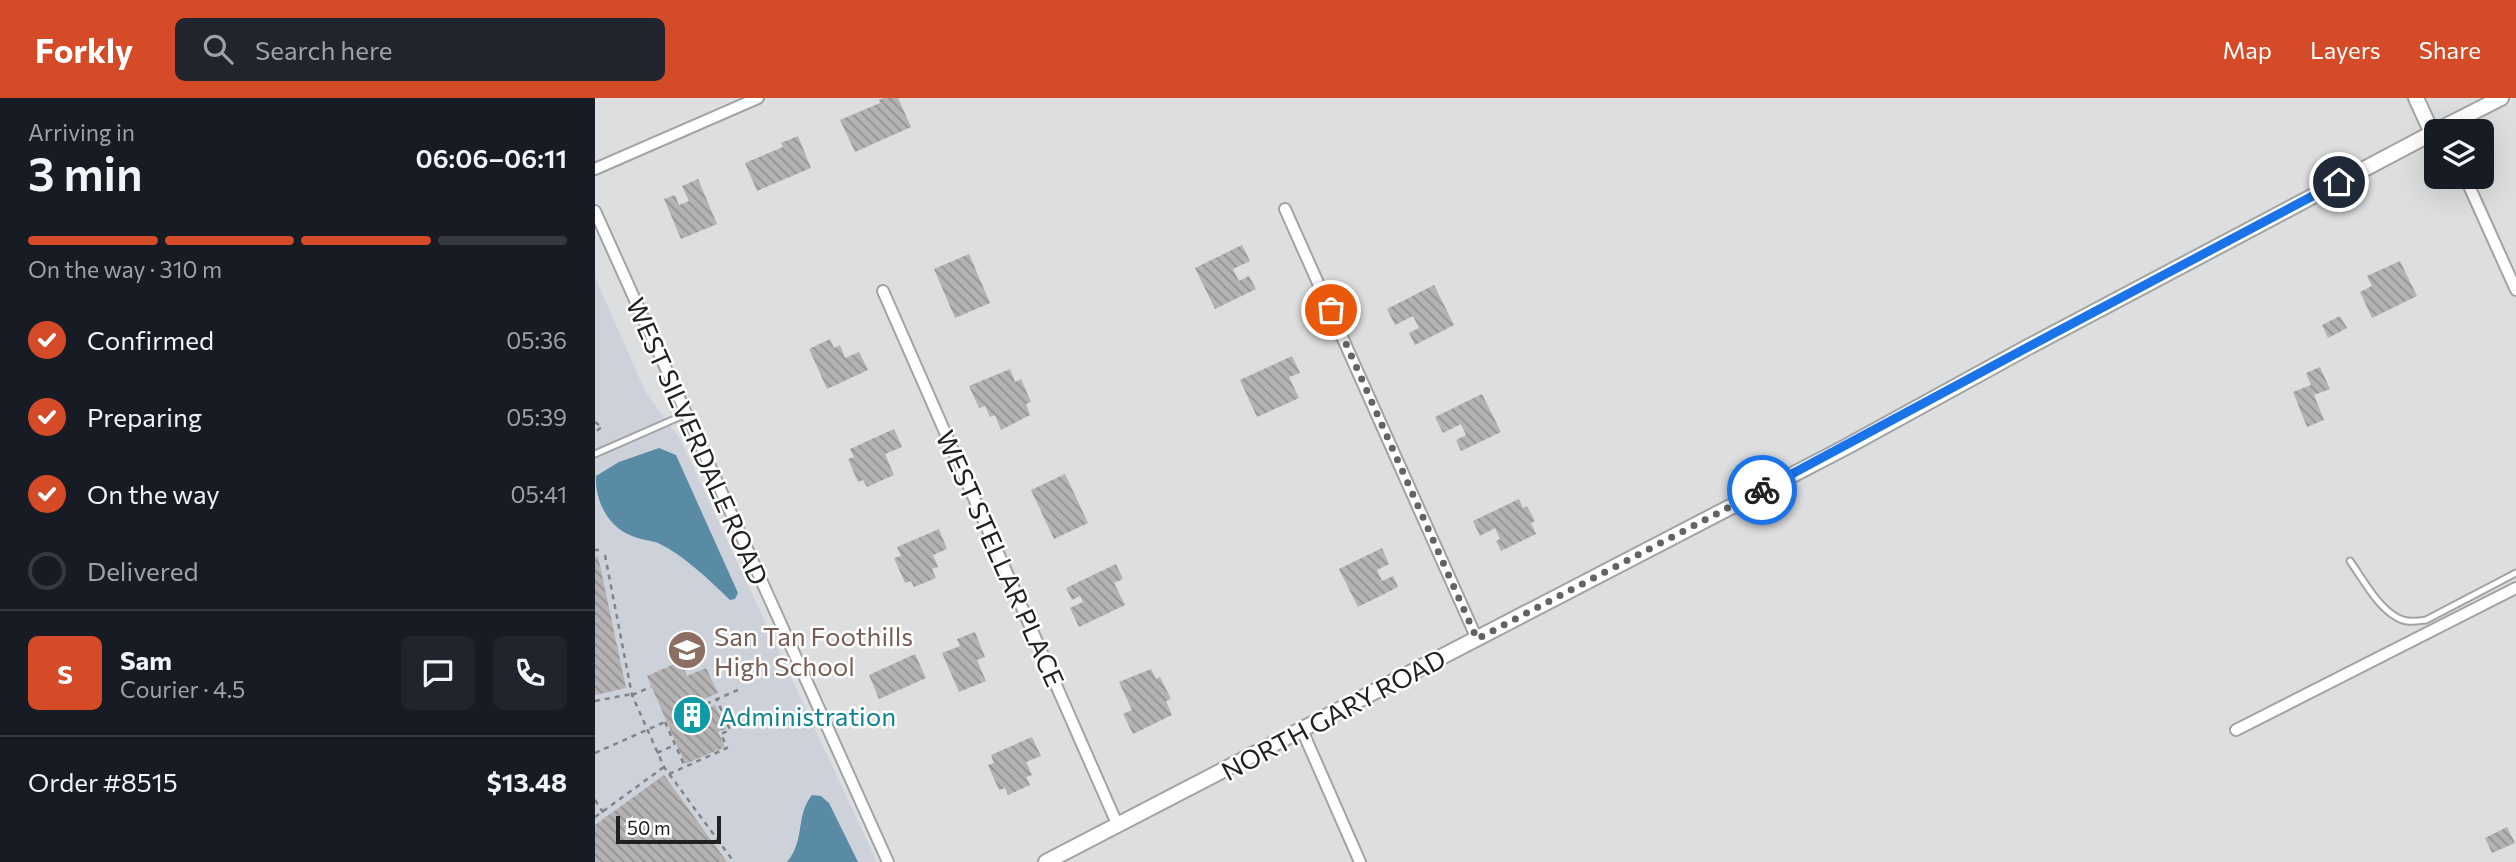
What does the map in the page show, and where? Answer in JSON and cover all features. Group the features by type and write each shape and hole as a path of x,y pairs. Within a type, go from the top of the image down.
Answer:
{"street":[{"path":"595,169 758,98"},
{"path":"2416,98 2431,119"},
{"name":"NORTH GARY ROAD","path":"2462,119 2501,98"},
{"name":"NORTH GARY ROAD","path":"1046,862 1846,447 2030,346 2424,139"},
{"path":"2470,189 2516,290"},
{"path":"1286,209 1477,639"},
{"name":"WEST SILVERDALE ROAD","path":"595,211 888,862"},
{"name":"WEST STELLAR PLACE","path":"883,290 1118,826"},
{"path":"2236,730 2516,588"},
{"path":"1301,730 1360,862"}],"lane":[{"path":"595,454 686,414"},
{"path":"2350,561 2377,599 2398,618 2411,622 2426,620 2516,573"}],"path":[{"path":"595,422 602,427 595,432"},
{"path":"605,555 632,694 647,730 664,767 734,862"},
{"path":"773,675 788,668"},
{"path":"595,701 632,694 651,687"},
{"path":"706,704 738,690"},
{"path":"602,693 603,699"},
{"path":"669,774 727,748 721,734 730,730 717,700"},
{"path":"595,753 666,722 685,767"},
{"path":"657,753 675,745"},
{"path":"595,817 664,767"},
{"path":"641,784 644,789"},
{"path":"595,800 606,817"}],"shaded area":[{"name":"San Tan Foothills High School","path":"595,277 645,391 680,439 877,862 595,862"}],"water":[{"path":"659,448 676,455 738,593 735,599 730,600 668,548 624,532 605,512 598,495 596,476 619,462"},
{"path":"812,795 821,796 829,803 858,862 787,862 797,845 804,811"}],"building":[{"path":"898,98 911,127 855,152 840,120 880,103 879,100"},
{"path":"798,136 811,168 757,191 745,163 783,147 781,143"},
{"path":"698,179 717,224 681,239 664,199 675,195 679,205 689,201 682,186"},
{"path":"1242,245 1250,261 1233,269 1239,281 1249,276 1256,289 1215,309 1195,268"},
{"path":"969,254 990,303 955,318 934,269"},
{"path":"2400,261 2417,296 2372,318 2360,292 2372,286 2367,276"},
{"path":"1434,285 1454,325 1415,345 1409,333 1419,328 1413,316 1395,325 1387,309"},
{"path":"2340,316 2347,328 2328,338 2322,325"},
{"path":"830,339 834,348 840,345 845,358 859,352 868,370 827,389 809,349"},
{"path":"1292,356 1300,373 1289,377 1299,398 1257,417 1240,380"},
{"path":"2320,367 2330,389 2314,395 2324,420 2307,427 2293,392 2311,385 2306,373"},
{"path":"1010,369 1015,382 1021,379 1031,402 1026,404 1030,415 1001,430 995,415 990,417 985,406 979,408 969,386"},
{"path":"1482,394 1501,432 1461,451 1456,440 1466,435 1461,424 1443,433 1435,417"},
{"path":"894,429 902,447 885,454 894,475 867,487 863,480 858,482 848,459 854,457 850,449"},
{"path":"1065,474 1088,523 1054,539 1031,490"},
{"path":"1519,499 1523,508 1527,506 1535,521 1531,523 1536,534 1501,551 1496,541 1500,539 1495,528 1480,536 1473,521"},
{"path":"939,529 947,549 933,555 938,567 932,569 936,578 914,587 911,581 905,583 894,558 901,556 897,547"},
{"path":"1382,548 1389,564 1377,570 1382,581 1393,576 1398,587 1358,607 1339,569"},
{"path":"598,556 626,688 595,695 595,557"},
{"path":"1116,564 1123,579 1114,583 1125,605 1079,627 1070,608 1083,602 1080,596 1072,600 1066,588"},
{"path":"975,632 985,657 977,660 986,681 959,692 942,653 960,646 957,639"},
{"path":"915,654 926,678 879,699 869,675"},
{"name":"Administration","path":"681,661 687,676 706,668 718,693 704,699 708,708 715,705 726,729 718,732 725,747 685,764 647,676"},
{"path":"1151,669 1156,679 1160,677 1171,699 1166,701 1172,715 1133,734 1123,714 1132,710 1119,682"},
{"path":"1032,737 1041,756 1026,762 1032,775 1026,777 1030,785 1008,795 1005,788 999,790 988,765 994,763 991,755"},
{"path":"664,775 727,862 595,862 595,825"},
{"path":"2507,827 2515,843 2492,853 2485,838"}],"way so far":[{"path":"1331,310 1477,639 1762,490"}],"place":[{"name":"San Tan Foothills High School","path":"687,650"},
{"name":"Administration","path":"692,715"}],"route":[{"path":"1762,490 2339,182"}]}
